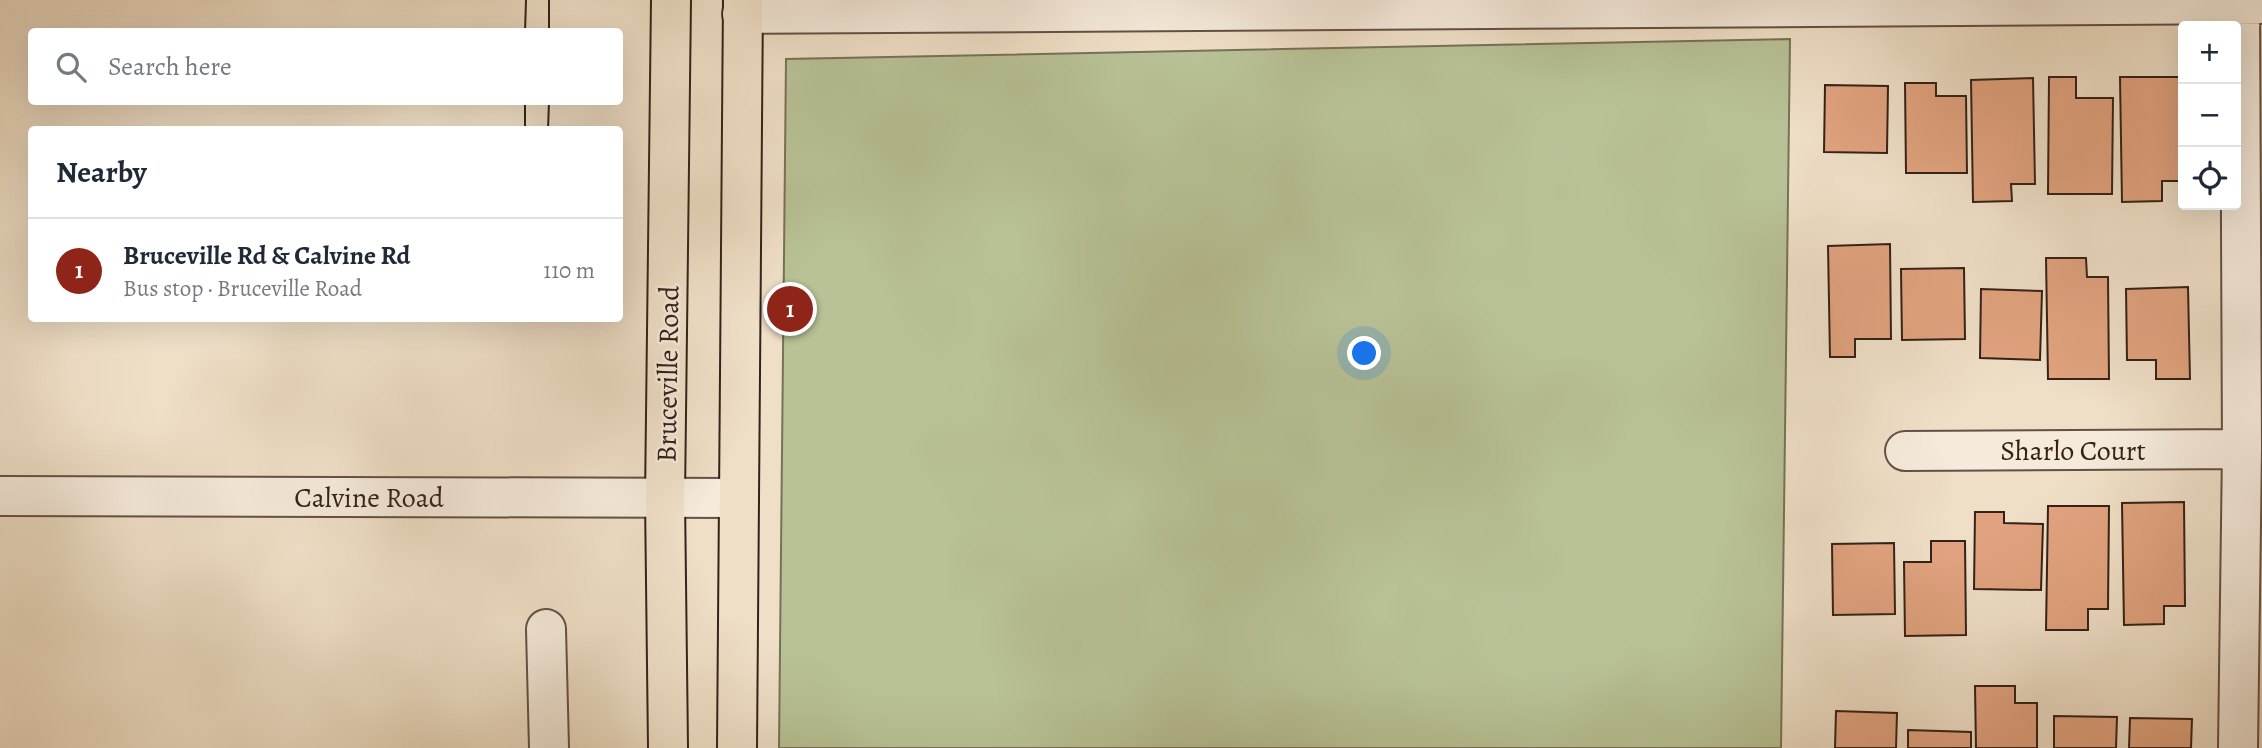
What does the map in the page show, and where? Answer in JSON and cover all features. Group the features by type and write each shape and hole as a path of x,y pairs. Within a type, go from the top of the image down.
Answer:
{"main road":[{"name":"Bruceville Road","path":"668,748 665,498 671,0"},
{"path":"732,5 739,498 737,748"}],"street":[{"path":"732,5 2251,5 2238,748"},
{"name":"Sharlo Court","path":"1905,451 2242,449"},
{"name":"Calvine Road","path":"0,496 739,498"},
{"path":"546,628 549,748"}],"green space":[{"path":"1790,39 1781,748 779,748 786,59"}],"building":[{"path":"2049,77 2076,77 2076,98 2113,98 2112,194 2048,194"},
{"path":"2120,77 2178,77 2178,181 2162,181 2162,201 2122,202"},
{"path":"2033,78 2035,184 2011,184 2012,201 1973,202 1971,80"},
{"path":"1905,83 1936,83 1936,96 1966,96 1967,173 1906,173"},
{"path":"1825,85 1888,86 1887,153 1824,152"},
{"path":"1890,244 1891,339 1855,339 1855,357 1830,357 1828,246"},
{"path":"2046,258 2086,258 2087,277 2108,277 2109,379 2048,379"},
{"path":"1964,268 1965,339 1902,340 1901,269"},
{"path":"2188,287 2190,379 2156,379 2156,360 2127,360 2126,289"},
{"path":"1981,289 2042,291 2040,360 1980,358"},
{"path":"2184,502 2185,606 2164,606 2164,624 2124,625 2122,503"},
{"path":"2048,506 2109,506 2108,609 2088,609 2088,630 2046,630"},
{"path":"1975,512 2004,512 2004,523 2043,524 2041,590 1974,589"},
{"path":"1931,541 1965,541 1966,635 1905,636 1904,562 1931,562"},
{"path":"1894,543 1895,614 1833,615 1832,544"},
{"path":"1975,686 2015,686 2015,703 2037,703 2037,748 1976,748"},
{"path":"1836,711 1897,713 1896,748 1835,748"},
{"path":"2054,716 2117,717 2116,748 2054,748"},
{"path":"2130,718 2192,719 2191,748 2129,748"},
{"path":"1908,730 1971,732 1971,748 1908,748"}],"tram line":[{"path":"525,28 526,0"},
{"path":"549,0 549,28"},
{"path":"525,105 525,126"},
{"path":"548,126 549,105"}],"place":[{"name":"Bruceville Rd & Calvine Rd","path":"790,309"}]}
